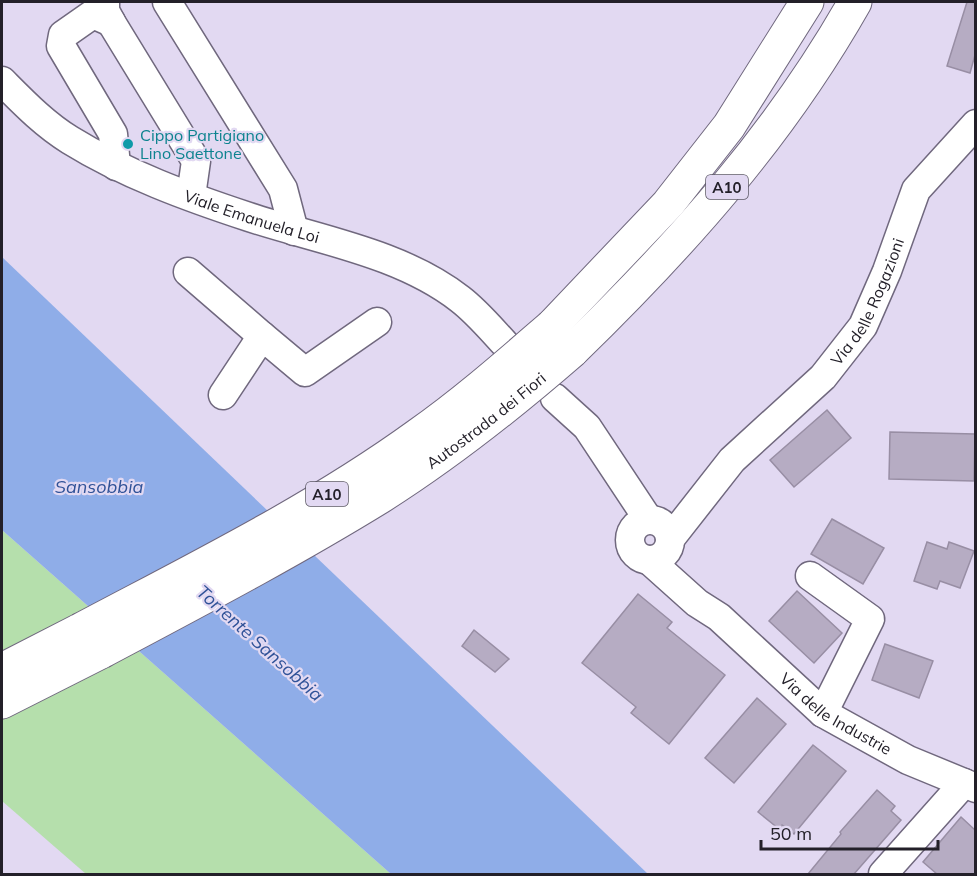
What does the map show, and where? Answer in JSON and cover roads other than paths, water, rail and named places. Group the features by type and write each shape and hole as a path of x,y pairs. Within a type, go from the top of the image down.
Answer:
{"highway":[{"name":"Autostrada dei Fiori","path":"2,670 197,568 358,476 472,395 552,326 613,263 681,186 729,126 807,2"},
{"name":"Autostrada dei Fiori","path":"2,702 267,563 381,496 489,419 572,351 639,286 709,210 785,110 855,2"}],"street":[{"path":"167,2 283,189 294,231"},
{"path":"116,166 113,134 61,46 63,35 93,14 108,12 196,161 191,196"},
{"name":"Viale Emanuela Loi","path":"2,81 30,110 69,140 116,166 191,196 365,253 423,276 460,299 505,344"},
{"name":"Via delle Rogazioni","path":"654,536 732,460 823,377 863,326 887,271 916,190 975,124"},
{"path":"188,272 305,372 377,322"},
{"path":"224,395 262,336"},
{"path":"560,404 587,427 654,536"},
{"name":"Via delle Industrie","path":"654,536 713,612 823,713 908,760 970,786"},
{"path":"810,576 870,619 823,713"},
{"path":"884,874 970,786"}],"water":[{"name":"Sansobbia","path":"2,257 648,874 391,874 2,530"}],"place":[{"name":"Cippo Partigiano Lino Saettone","path":"128,144"}],"water label":[{"name":"Torrente Sansobbia","path":"260,643"}]}
